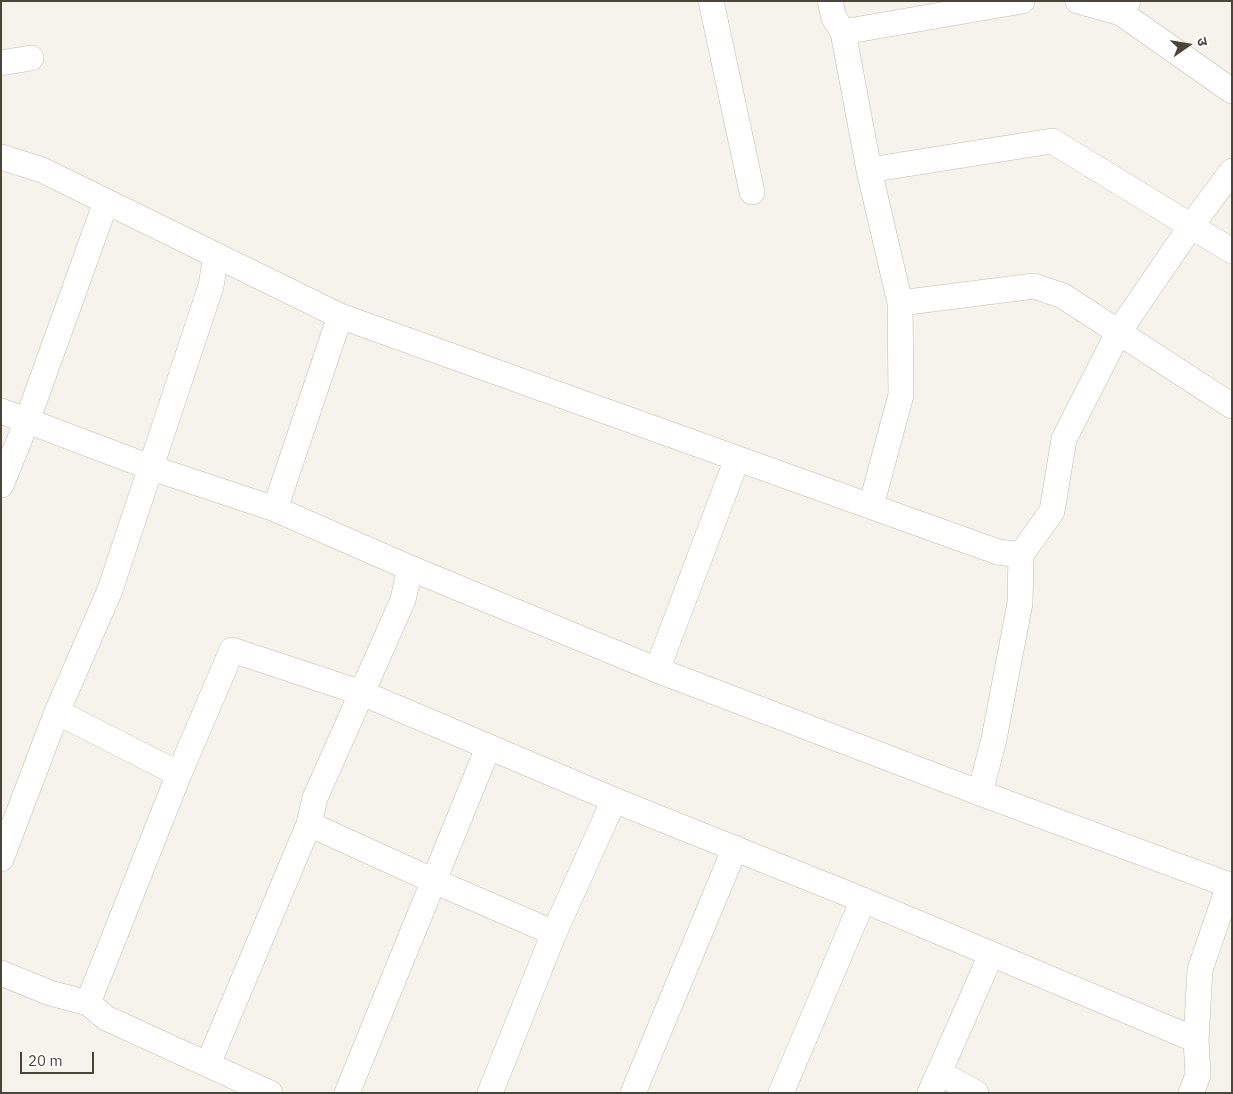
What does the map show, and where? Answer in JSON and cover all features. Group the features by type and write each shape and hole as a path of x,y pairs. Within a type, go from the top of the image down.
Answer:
{"street":[{"path":"711,1 752,192"},
{"path":"830,1 834,18 843,32 869,170 900,303 901,395 872,506"},
{"path":"843,32 1022,1"},
{"path":"1078,1 1124,7 1232,91"},
{"path":"1,63 31,58"},
{"path":"869,170 1052,142 1232,251"},
{"path":"1,157 42,170 340,316 737,460 998,552 1021,555"},
{"path":"980,793 994,739 1020,603 1021,555 1052,511 1064,439 1118,333 1191,226 1232,171"},
{"path":"1,485 27,421 106,202"},
{"path":"1,858 57,712 110,590 211,286 216,255"},
{"path":"900,303 1034,286 1063,296 1232,406"},
{"path":"275,509 340,316"},
{"path":"1,411 152,468 275,509 410,568 657,670 1230,886 1200,970 1196,1040 1198,1075 1191,1093"},
{"path":"657,670 737,460"},
{"path":"208,1064 309,824 315,798 404,600 410,568"},
{"path":"88,1004 179,774 232,650 362,693 488,748 863,900 1196,1040"},
{"path":"57,712 179,774"},
{"path":"347,1093 488,748"},
{"path":"490,1093 554,933 614,800"},
{"path":"309,824 554,933"},
{"path":"633,1093 735,848"},
{"path":"781,1093 863,900"},
{"path":"976,1093 935,1083 992,955"},
{"path":"1,972 50,993 88,1004 106,1018 270,1093"}]}
